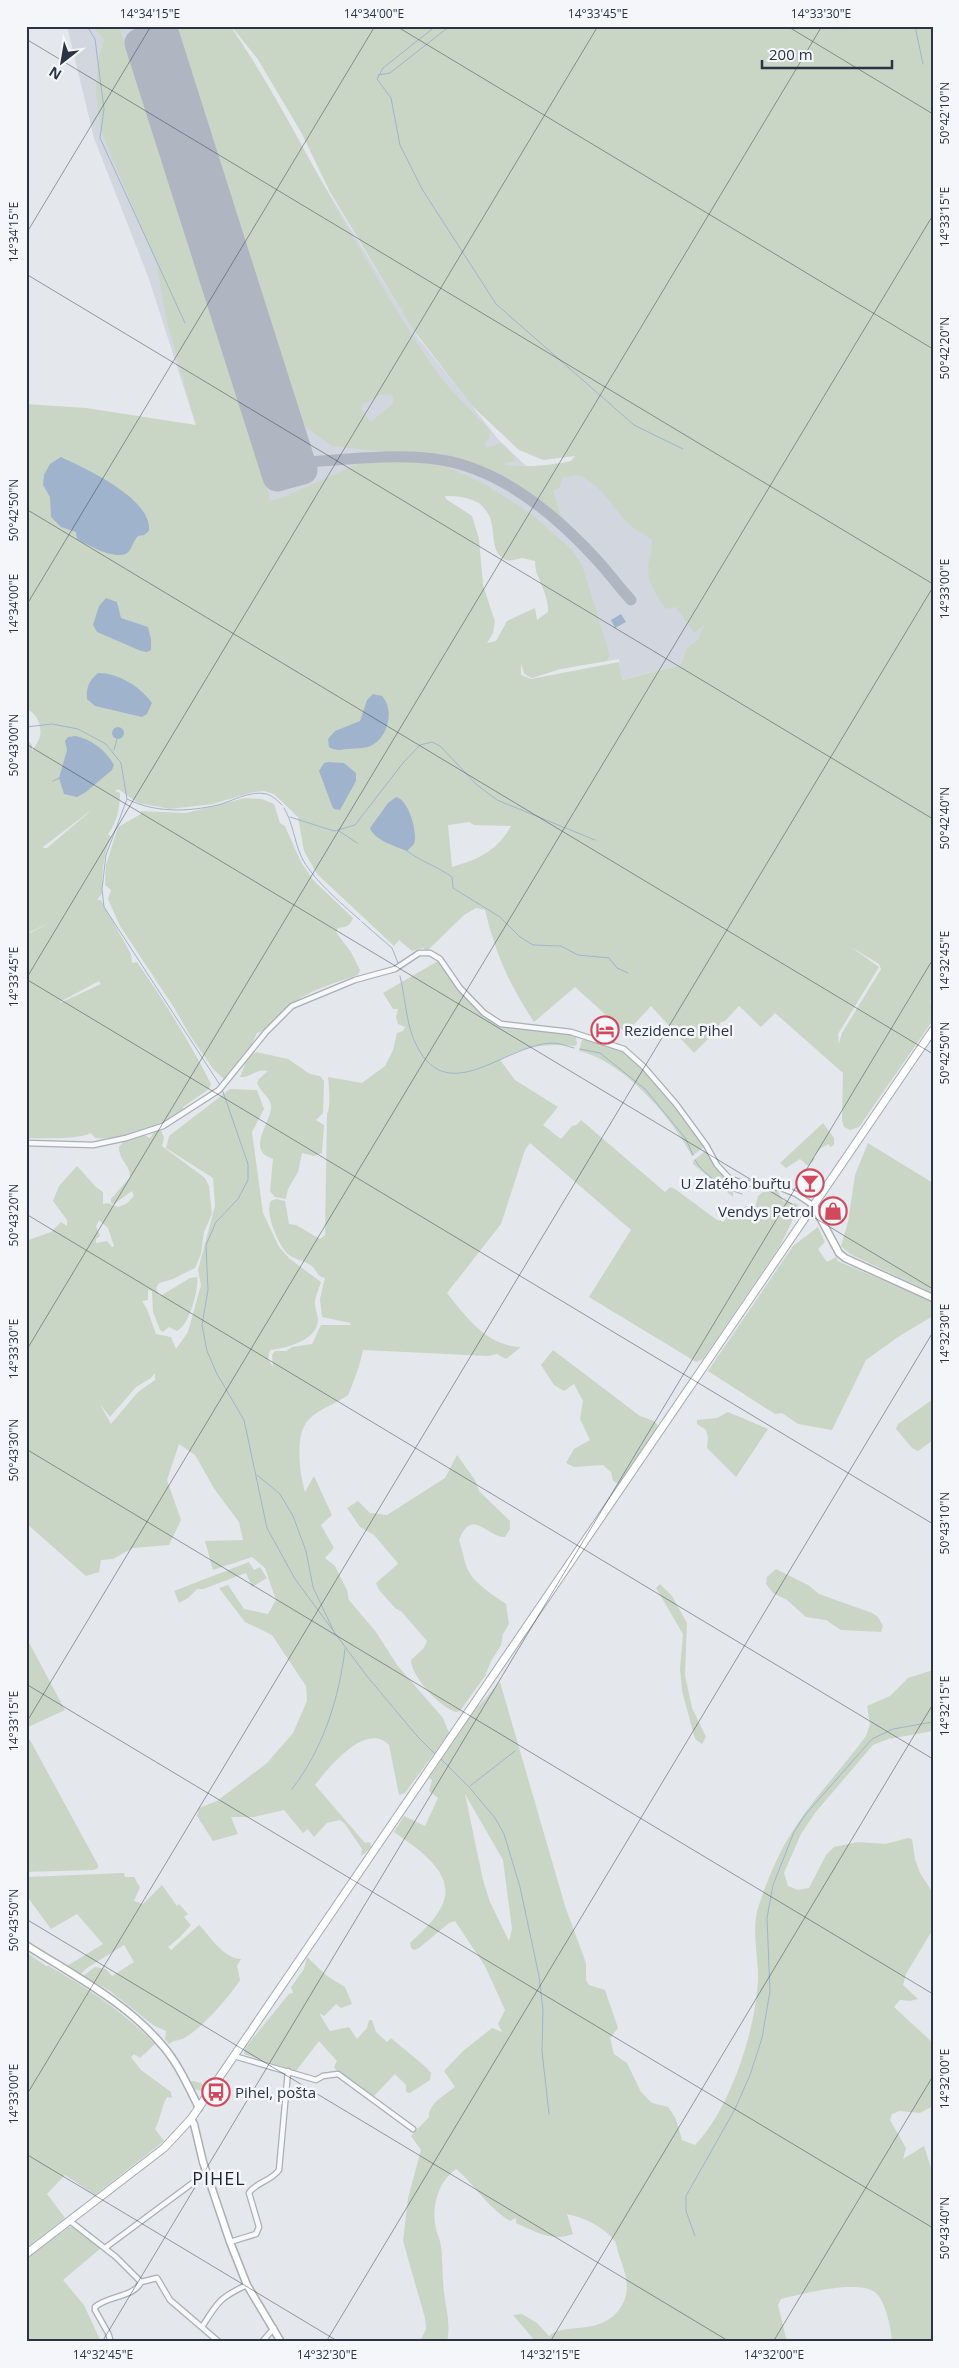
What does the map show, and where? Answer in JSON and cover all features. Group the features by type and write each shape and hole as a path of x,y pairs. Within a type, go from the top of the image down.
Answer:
{"main road":[{"path":"26,2254 164,2148 191,2119 933,1030"}],"street":[{"path":"26,1142 92,1145 126,1138 164,1126 219,1090 266,1032 292,1006 354,980 394,969 419,953 430,953 440,959 460,988 484,1013 501,1024 571,1032 624,1050 644,1067 676,1104 706,1145 717,1164 729,1178 739,1182 782,1188 796,1194 814,1206 839,1253 845,1258 933,1298"},
{"path":"26,1945 106,1996 147,2030 173,2059 199,2108"},
{"path":"234,2056 316,2080 323,2076 338,2074 413,2129"},
{"path":"230,2242 256,2234 259,2227 249,2193 253,2187 273,2179 279,2170 288,2071"},
{"path":"191,2119 194,2124 206,2173 247,2285 281,2342"},
{"path":"105,2248 206,2173"},
{"path":"70,2220 105,2248 141,2282"},
{"path":"111,2342 95,2307 118,2295 135,2291 141,2282 157,2278 170,2300 219,2342"},
{"path":"202,2327 218,2302 228,2293 247,2285"},
{"path":"262,2342 274,2328"}],"shaded area":[{"path":"67,26 231,26 327,190 419,339 498,439 526,466 668,479 705,623 698,639 686,649 681,665 621,680 619,659 560,669 532,678 527,676 524,673 536,621 548,612 549,601 536,572 535,561 522,558 479,502 413,475 269,502 196,426 149,279 94,138"}],"green space":[{"path":"93,26 119,26 271,501 378,455 447,467 481,482 530,513 571,549 582,565 609,653 606,661 560,669 532,678 524,673 521,664 521,675 531,679 619,662 622,680 681,665 686,649 698,639 704,625 694,633 676,607 666,609 654,590 648,574 652,540 627,522 604,494 592,483 578,475 562,478 560,487 553,491 562,519 558,525 512,492 475,471 441,458 332,446 303,425 280,358 192,74 175,26 230,26 265,80 344,221 418,345 439,375 490,431 488,440 484,444 487,448 501,443 514,456 515,461 503,464 528,466 571,461 575,456 543,460 519,450 471,405 412,328 330,192 301,132 257,58 231,26 933,26 933,737 931,740 933,742 933,997 930,1002 933,1003 933,1020 859,1127 850,1130 844,1127 842,1120 843,1073 775,1013 761,1027 739,1006 725,1021 721,1022 714,1033 694,1053 651,1006 626,1033 575,987 534,1022 504,969 485,910 476,908 464,915 427,951 423,948 412,951 399,940 394,946 317,874 304,851 298,817 274,794 264,791 253,792 213,804 170,809 138,803 118,789 115,791 120,793 119,809 114,825 108,834 111,837 106,851 102,894 97,900 101,900 131,954 132,963 137,962 157,992 211,1084 209,1089 183,1107 183,1110 171,1116 171,1119 145,1130 112,1138 95,1138 91,1133 69,1138 26,1138 26,935 53,921 26,934 26,738 32,745 32,751 39,740 40,732 36,716 26,709 26,404 86,408 196,425 166,318 157,265 101,131 96,94 98,62 104,40","holes":["389,394 393,396 393,404 370,422 362,409 362,405 380,395","445,496 466,498 480,504 488,512 497,552 504,559 524,558 535,561 548,605 548,612 537,620 535,608 507,621 496,641 487,643 493,633 495,622 483,585 479,539 472,516 446,499","94,808 47,848 44,848 34,840 43,847","469,822 474,825 511,826 500,842 486,853 471,861 452,867 448,825","851,947 879,964 881,969 842,1033 839,1043 838,1034 879,967","99,981 101,984 60,1003"]},
{"path":"245,798 262,799 274,804 280,823 285,826 301,862 314,881 353,918 349,924 338,928 336,932 351,952 360,970 358,975 311,992 286,1008 265,1030 257,1033 252,1044 225,1080 213,1069 191,1037 173,1006 120,926 108,899 111,890 105,885 106,865 118,827 141,814 141,811 186,813"},
{"path":"438,961 463,993 499,1025 572,1033 576,1037 577,1044 575,1046 545,1045 518,1051 500,1060 515,1080 558,1107 543,1125 561,1139 572,1126 581,1120 665,1192 670,1187 675,1189 717,1220 724,1222 729,1209 737,1213 746,1206 755,1208 758,1196 763,1192 777,1190 783,1201 797,1204 799,1207 780,1246 703,1359 696,1362 589,1297 631,1230 530,1143 525,1150 501,1224 447,1293 470,1321 488,1336 498,1342 521,1347 506,1359 497,1354 488,1356 363,1350 357,1373 348,1395 310,1418 300,1438 300,1467 305,1492 314,1476 332,1515 321,1525 334,1548 325,1558 335,1566 347,1590 349,1600 376,1632 397,1665 443,1718 449,1733 405,1793 399,1795 389,1745 380,1739 359,1742 349,1749 315,1785 365,1843 370,1842 371,1848 361,1856 362,1849 345,1824 340,1820 327,1823 314,1837 308,1829 303,1833 284,1810 254,1817 231,1817 238,1834 213,1841 197,1816 199,1808 217,1801 267,1763 293,1733 307,1701 306,1686 272,1635 245,1622 219,1588 228,1585 244,1609 268,1614 276,1600 265,1568 252,1557 213,1570 205,1541 243,1540 239,1522 215,1490 195,1455 179,1444 167,1480 181,1520 169,1545 133,1548 113,1559 101,1560 99,1572 86,1576 26,1523 26,1241 51,1232 61,1222 67,1226 67,1220 53,1201 59,1186 77,1166 103,1192 103,1204 107,1203 118,1207 126,1204 134,1196 132,1191 114,1204 111,1203 111,1199 130,1177 130,1173 119,1152 119,1147 124,1141 144,1135 150,1138 154,1132 161,1130 164,1138 162,1146 205,1178 209,1186 212,1214 204,1232 201,1254 195,1268 173,1279 159,1283 156,1288 159,1295 162,1295 190,1278 197,1277 192,1307 181,1328 177,1331 169,1327 163,1332 160,1330 153,1312 152,1291 148,1290 148,1300 142,1301 156,1334 171,1337 176,1349 188,1332 201,1285 198,1270 215,1206 213,1178 166,1148 169,1136 230,1089 257,1090 264,1109 252,1132 263,1213 279,1247 290,1259 321,1282 315,1301 318,1321 312,1334 292,1345 270,1350 268,1359 273,1367 272,1355 275,1351 286,1351 292,1347 312,1344 321,1325 351,1325 350,1323 322,1317 320,1299 325,1278 319,1276 312,1266 292,1257 285,1251 271,1221 269,1206 271,1201 276,1199 285,1201 289,1224 296,1225 320,1239 325,1235 328,1077 362,1083 385,1066 393,1050 397,1033 403,1031 405,1027 398,1024 396,1017 398,1009 393,1009 383,993","holes":["99,1220 108,1228 114,1246 112,1247 107,1241 96,1243 96,1239 100,1236 96,1226","155,1373 155,1380 138,1392 111,1424 100,1404 110,1417 136,1387 151,1378"]},
{"path":"585,1039 618,1048 633,1058 667,1095 704,1147 692,1156 659,1108 629,1078 596,1057 579,1051 582,1040"},
{"path":"256,1052 288,1059 310,1074 320,1076 324,1081 323,1113 316,1120 324,1125 322,1153 314,1156 302,1153 298,1172 288,1189 286,1199 275,1197 270,1191 273,1159 264,1154 260,1148 261,1137 270,1113 271,1104 257,1083 268,1071 264,1070 240,1077 248,1057"},
{"path":"823,1123 834,1138 834,1145 830,1147 829,1144 821,1148 813,1157 815,1159 808,1166 800,1159 786,1168 780,1163"},
{"path":"868,1143 933,1183 933,1293 850,1254 841,1246 848,1222 855,1175"},
{"path":"704,1152 708,1152 726,1177 733,1192 733,1197 693,1164 693,1161"},
{"path":"818,1227 825,1242 818,1249 827,1262 836,1257 838,1261 933,1302 933,1316 901,1335 866,1360 832,1430 798,1424 782,1413 775,1414 708,1371 793,1246"},
{"path":"553,1350 640,1416 654,1421 658,1426 619,1484 613,1481 611,1472 603,1465 574,1467 566,1463 574,1449 590,1440 580,1419 583,1401 574,1384 564,1391 554,1385 541,1365"},
{"path":"933,1399 933,1440 918,1451 912,1448 896,1429 898,1424"},
{"path":"728,1412 768,1429 736,1477 707,1448 708,1437 706,1430 697,1424 697,1420 717,1418"},
{"path":"457,1455 475,1480 479,1491 510,1521 510,1529 505,1537 493,1534 481,1526 469,1525 459,1540 470,1574 484,1588 506,1604 509,1624 503,1634 501,1645 491,1661 485,1676 460,1711 456,1712 435,1698 416,1675 411,1660 424,1648 427,1641 401,1611 396,1609 379,1590 376,1583 398,1564 397,1562 374,1535 360,1527 347,1508 358,1501 370,1513 387,1515 445,1478"},
{"path":"249,1562 254,1570 260,1567 267,1578 252,1587 246,1573 203,1589 197,1589 188,1598 179,1603 174,1591"},
{"path":"776,1569 808,1585 819,1594 872,1613 878,1617 883,1626 881,1632 841,1630 826,1620 806,1617 787,1600 773,1593 766,1584 767,1577"},
{"path":"660,1584 672,1596 687,1623 685,1675 692,1708 706,1737 702,1744 695,1739 682,1691 680,1669 683,1634 656,1588"},
{"path":"26,1637 65,1710 26,1728"},
{"path":"933,1670 933,1731 888,1739 873,1745 815,1813 801,1834 784,1873 788,1886 798,1890 809,1888 826,1855 834,1847 858,1842 885,1844 908,1838 912,1839 915,1859 920,1873 933,1893 933,1929 906,1974 903,1985 918,1999 910,2001 900,2000 894,2007 933,2043 933,2106 920,2113 899,2111 892,2114 890,2120 906,2148 903,2159 924,2146 933,2174 933,2342 892,2342 885,2310 877,2294 869,2289 845,2287 781,2299 778,2305 787,2342 536,2342 513,2315 522,2314 537,2323 549,2336 555,2332 594,2326 604,2322 621,2307 627,2288 615,2242 593,2223 567,2214 573,2234 558,2237 537,2233 516,2223 516,2218 510,2221 494,2209 456,2169 441,2186 434,2216 441,2246 443,2286 448,2323 447,2342 420,2342 426,2329 425,2318 403,2241 408,2198 421,2150 411,2136 429,2117 429,2112 434,2104 455,2087 444,2071 463,2051 492,2028 502,2032 498,2024 505,2010 485,1966 455,1921 449,1923 419,1948 414,1950 411,1948 410,1943 439,1911 445,1898 445,1886 441,1875 425,1855 394,1832 404,1816 425,1826 438,1798 429,1791 432,1780 429,1778 475,1710 500,1682 565,1906 586,1963 586,1980 589,1985 605,1990 618,2028 610,2038 614,2054 627,2063 641,2092 652,2103 668,2107 676,2119 682,2140 695,2145 708,2130 730,2090 747,2043 753,2019 758,1977 755,1922 775,1864 790,1835 804,1814 866,1736 870,1724 867,1706 890,1696 908,1678","holes":["465,1794 503,1860 512,1929 509,1941 490,1902 483,1880"]},
{"path":"26,1738 30,1740 98,1868 94,1870 26,1872"},
{"path":"124,1873 125,1877 134,1877 140,1887 134,1901 143,1904 162,1885 177,1906 179,1904 188,1914 184,1917 191,1925 168,1947 171,1950 199,1925 223,1951 235,1958 241,1959 237,1966 240,1980 230,1994 208,2019 193,2032 169,2044 165,2039 166,2031 153,2025 110,1991 83,1976 95,1967 106,1969 112,1976 134,1962 124,1945 87,1968 81,1974 67,1966 103,1944 77,1914 51,1929 26,1895 26,1877"},
{"path":"26,1952 105,2001 131,2021 155,2044 140,2058 134,2054 131,2057 141,2070 171,2092 172,2098 167,2097 155,2129 164,2141 95,2195 65,2175 47,2194 65,2218 26,2248"},
{"path":"307,1957 327,1976 345,1987 352,2004 341,2008 336,2004 324,2016 319,2013 330,2031 349,2027 357,2039 367,2028 369,2020 372,2020 376,2032 387,2042 391,2038 427,2068 431,2073 430,2080 410,2093 406,2092 406,2085 395,2074 374,2096 337,2071 334,2067 337,2061 319,2041 296,2071 244,2054 245,2048 289,1994 293,1993 291,1987 304,1969"},
{"path":"189,2082 201,2083 206,2089 202,2091 193,2089"},
{"path":"69,2227 72,2227 101,2248 63,2280 84,2305 101,2342 26,2342 26,2259"}],"water":[{"path":"61,457 116,486 140,507 147,519 149,531 144,535 138,536 126,554 112,554 89,545 77,539 76,532 61,527 51,517 50,497 43,485 44,475 50,464"},
{"path":"106,598 117,602 121,618 148,627 151,650 147,652 141,651 97,632 93,625 99,606"},
{"path":"621,614 626,622 615,628 611,620"},
{"path":"98,673 121,678 141,691 152,703 147,714 142,717 95,706 87,699 87,691 90,682"},
{"path":"373,694 382,696 386,701 389,714 386,728 379,740 365,748 338,750 329,747 328,739 335,731 360,721 367,700"},
{"path":"116,727 120,727 124,733 120,739 116,739 112,735 112,731"},
{"path":"75,736 98,746 114,765 112,770 86,792 77,797 64,794 59,778 67,750 65,741 68,737"},
{"path":"324,763 344,763 356,773 356,781 340,810 334,809 332,806 319,771"},
{"path":"396,797 405,804 415,832 414,844 407,851 380,839 370,828 388,803"}],"waterway":[{"path":"87,26 95,39 104,109 100,138 185,323"},
{"path":"436,26 383,68 377,79 391,98 400,145 422,189 496,304 634,425 683,449"},
{"path":"378,75 390,73 450,26"},
{"path":"915,26 923,64"},
{"path":"26,727 52,724 78,729 106,744 121,763 127,799 106,855 102,889 104,907 220,1085"},
{"path":"114,750 117,739"},
{"path":"290,817 334,831 355,825 403,763 420,745 432,742 440,746 477,785 497,800 595,840"},
{"path":"53,781 59,778"},
{"path":"127,799 149,807 183,810 218,805 254,793 261,793 271,796 282,805"},
{"path":"284,808 301,856 312,873 360,920"},
{"path":"339,831 357,843"},
{"path":"407,851 452,877 453,888 500,917 520,937 533,945 561,946 578,955 609,958 617,968 628,973"},
{"path":"362,922 392,948 398,963"},
{"path":"400,976 409,1025 414,1040 427,1061 442,1071 458,1073 476,1069 533,1046 552,1043 574,1048"},
{"path":"580,1049 600,1053 645,1089 686,1139 693,1155"},
{"path":"222,1089 248,1164 248,1180 238,1199 216,1222 206,1245 208,1290 202,1325 207,1351 217,1374 244,1420 267,1528 295,1579 366,1675 417,1736 435,1754"},
{"path":"695,1160 716,1181 742,1194"},
{"path":"257,1475 280,1494 293,1516 306,1551 313,1587 335,1634"},
{"path":"292,1789 313,1757 328,1723 339,1686 345,1649"},
{"path":"695,2236 686,2211 686,2196 735,2109 750,2075 762,2038 770,1991 767,1918 773,1885 794,1832 805,1815 872,1739 893,1729 933,1722"},
{"path":"470,1786 515,1751"},
{"path":"440,1758 469,1787 495,1818 504,1834 520,1887 539,1976 543,2010 542,2051 549,2114"}],"taxiway":[{"path":"287,463 380,457 417,457 459,464 481,472 503,482 524,495 563,526 597,560 631,600"}],"runway":[{"path":"165,35 301,463 303,470 277,477 139,43 165,35"}],"place":[{"name":"Rezidence Pihel","path":"605,1030"},
{"name":"U Zlatého buřtu","path":"810,1183"},
{"name":"Vendys Petrol","path":"833,1211"},
{"name":"Pihel, pošta","path":"216,2092"}],"district":[{"name":"PIHEL","path":"219,2178"}]}
